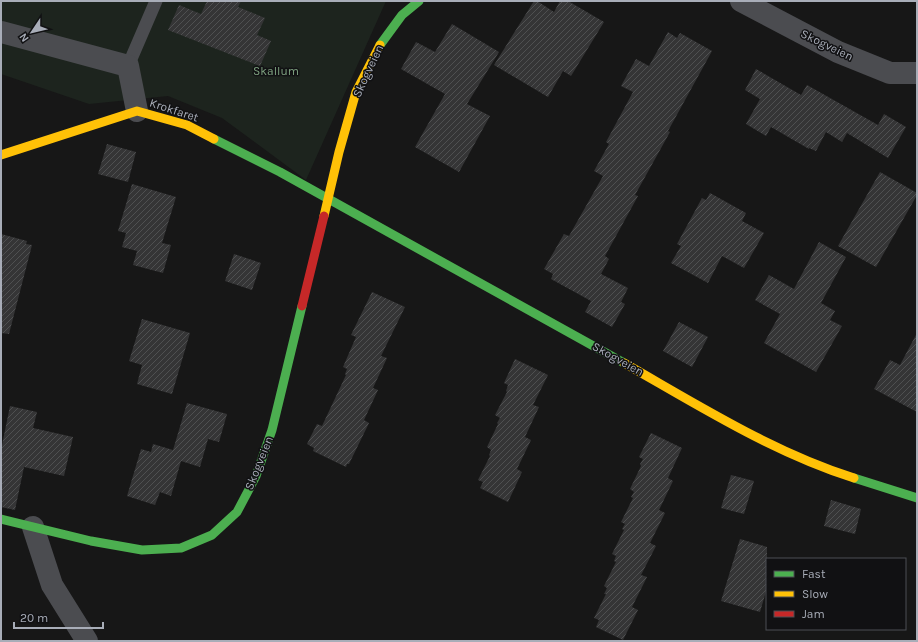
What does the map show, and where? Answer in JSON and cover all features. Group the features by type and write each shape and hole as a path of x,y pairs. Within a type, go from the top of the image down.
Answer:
{"street":[{"name":"Skogveien","path":"1,519 91,541 142,550 181,548 212,535 237,512 256,476 272,430 339,152 356,92 380,42 402,15 419,1"},
{"name":"Skogveien","path":"741,1 838,52 890,73 917,73"},
{"path":"1,32 128,66 137,111"},
{"name":"Krokfaret","path":"1,155 137,111 187,125 280,172 328,200"},
{"name":"Skogveien","path":"328,200 506,297 765,442 839,473 917,498"},
{"path":"32,526 52,585 87,641"}],"lane":[{"path":"128,66 156,1"}],"green space":[{"name":"Skallum","path":"1,1 386,1 306,180 222,118 168,96 89,104 1,74"}],"building":[{"path":"207,1 241,1 238,7 265,18 257,35 271,41 260,66 168,30 179,5 201,14"},
{"path":"534,1 537,1 554,12 560,1 568,1 604,22 571,76 563,71 548,97 494,65"},
{"path":"452,24 499,52 467,104 490,116 459,172 415,147 445,94 401,69 416,42 435,52"},
{"path":"668,32 677,38 680,33 712,51 668,131 670,132 635,195 638,196 605,256 609,259 601,274 628,288 621,302 625,304 612,327 585,312 591,301 551,279 553,274 544,269 564,234 569,236 603,176 594,171 609,144 606,142 633,92 621,86 636,59 649,66"},
{"path":"756,69 801,95 807,85 878,125 884,114 906,127 888,158 847,133 842,142 826,132 816,151 809,149 771,127 766,136 746,124 760,99 745,90"},
{"path":"107,144 136,152 128,182 98,174"},
{"path":"880,172 917,193 917,195 876,267 838,246"},
{"path":"132,184 176,197 162,243 171,245 163,273 133,265 137,251 122,247 126,233 118,231"},
{"path":"710,193 746,213 742,221 764,233 744,268 722,256 708,283 671,263 681,246 677,244 702,198 706,200"},
{"path":"1,234 27,241 26,244 32,245 9,334 1,333"},
{"path":"819,242 846,257 821,303 835,311 830,320 842,326 816,372 764,343 780,314 755,300 769,275 794,289"},
{"path":"234,254 261,263 252,290 225,281"},
{"path":"372,292 405,307 381,356 387,358 373,388 378,390 364,420 369,423 349,464 347,464 346,467 313,451 314,448 307,444 317,424 322,426 346,375 347,369 343,367 356,337 351,335"},
{"path":"142,319 190,333 172,394 137,384 142,365 129,361"},
{"path":"679,322 708,337 692,367 663,351"},
{"path":"917,333 917,412 874,389 890,360 900,365"},
{"path":"515,359 548,375 533,405 539,407 525,437 531,440 517,469 522,472 508,502 480,488 483,482 478,480 490,456 491,450 487,447 500,418 495,415 507,392 508,385 504,383"},
{"path":"187,403 227,414 219,442 208,439 200,467 181,461 171,496 160,492 155,505 127,496 141,449 151,452 153,444 173,450"},
{"path":"10,406 37,412 33,428 73,437 64,476 24,467 15,510 1,507 1,450"},
{"path":"651,433 682,448 668,478 673,481 659,510 665,513 650,543 656,546 641,575 647,577 632,607 638,610 623,640 596,627 599,620 594,618 606,594 604,594 607,588 604,586 616,562 614,561 616,556 612,554 624,530 622,529 625,524 621,522 633,498 631,497 634,492 630,489 643,459 639,457"},
{"path":"731,475 754,481 744,514 721,508"},
{"path":"831,500 861,509 855,534 824,526"},
{"path":"740,539 767,547 766,591 760,612 721,601"}],"traffic: fast":[{"path":"380,45 402,15 419,1"},
{"path":"214,139 280,172 624,363"},
{"path":"1,519 91,541 142,550 181,548 212,535 237,512 256,476 272,430 302,306"},
{"path":"854,478 917,498"}],"traffic: slow":[{"path":"324,216 339,152 356,92 380,45"},
{"path":"1,155 137,111 187,125 214,139"},
{"path":"624,363 708,411 765,441 794,455 854,478"}],"traffic: jam":[{"path":"302,306 324,216"}]}
